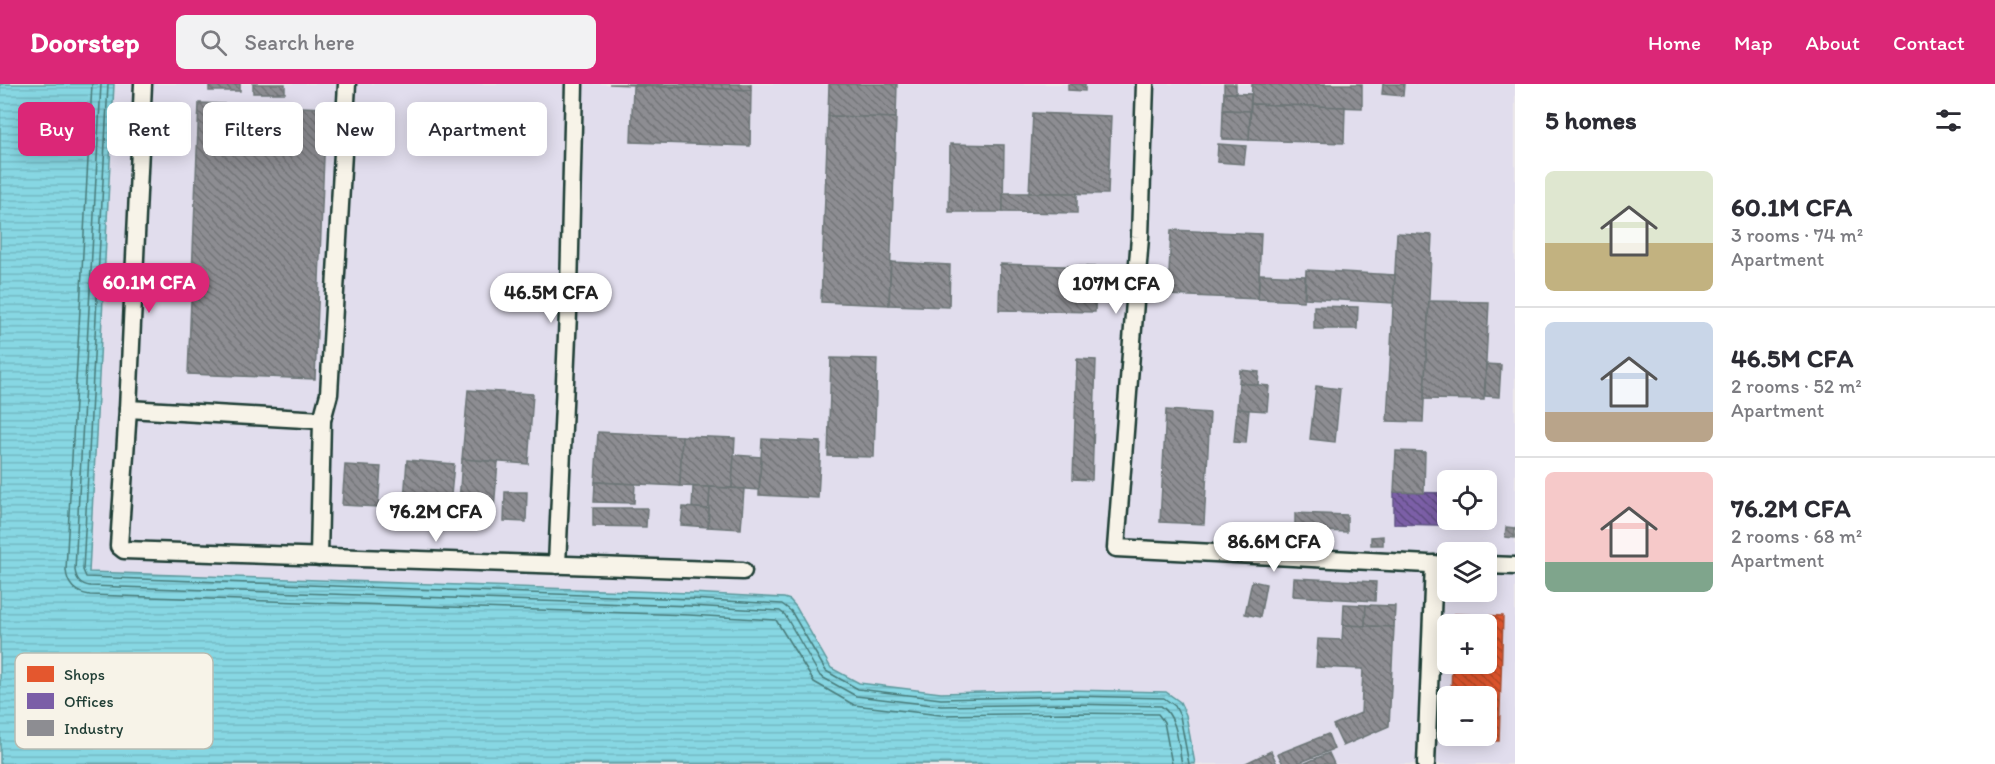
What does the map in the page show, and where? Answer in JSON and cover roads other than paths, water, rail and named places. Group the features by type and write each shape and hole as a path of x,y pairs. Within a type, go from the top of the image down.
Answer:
{"street":[{"path":"143,84 128,410 119,546 124,550 743,571"},
{"path":"319,557 322,420 329,394 347,84"},
{"path":"557,565 569,290 574,84"},
{"path":"1145,84 1140,237 1116,548 1437,564"},
{"path":"128,410 322,420"},
{"path":"1497,565 1515,566"},
{"path":"1426,764 1438,602"}],"water":[{"path":"0,84 114,84 113,102 107,102 107,156 110,156 89,572 784,598 790,600 796,607 831,668 859,683 941,693 1069,690 1166,692 1180,702 1186,715 1195,764 0,764"}]}
